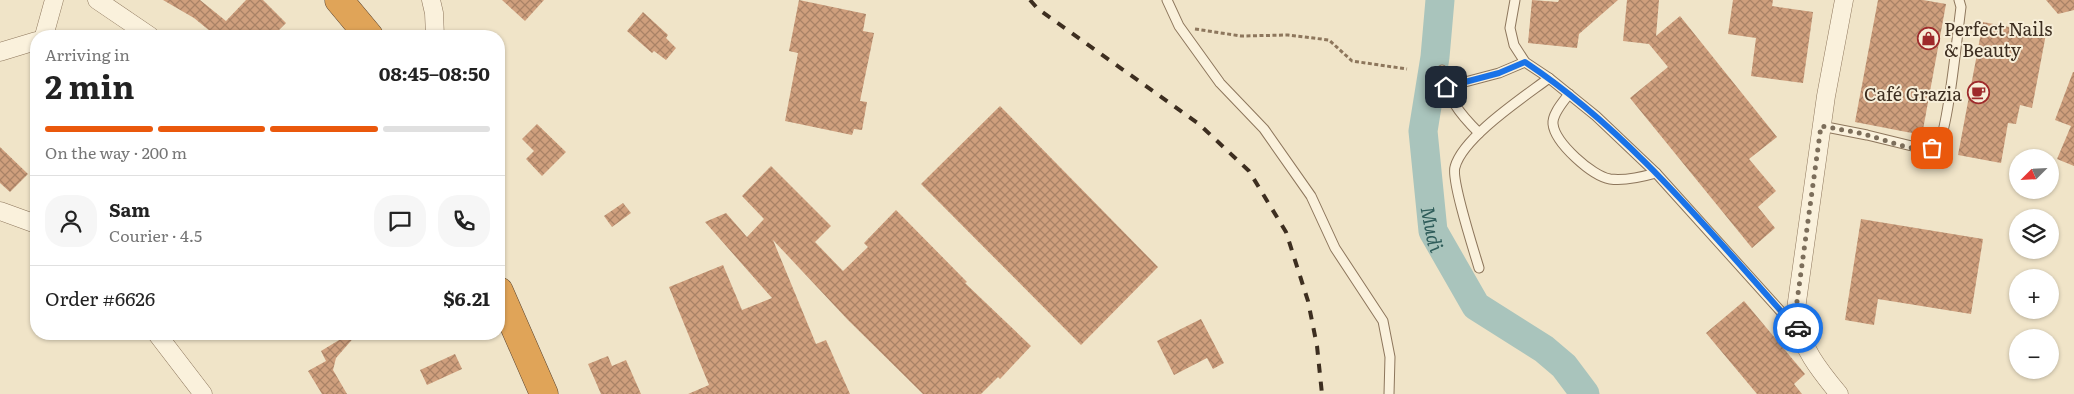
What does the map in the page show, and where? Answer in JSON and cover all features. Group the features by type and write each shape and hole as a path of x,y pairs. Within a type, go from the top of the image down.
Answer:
{"highway":[{"path":"324,0 346,30"},
{"path":"339,0 364,30"},
{"path":"505,305 544,394"},
{"path":"505,336 529,394"}],"street":[{"path":"46,30 54,0"},
{"path":"96,0 141,30"},
{"path":"431,0 435,30"},
{"path":"1839,394 1821,373 1805,347 1795,316 1821,126 1837,27 1844,0"},
{"path":"0,52 30,44"},
{"path":"0,211 30,222"},
{"path":"162,340 203,394"}],"lane":[{"path":"1167,0 1179,26 1220,83 1264,129 1305,188 1335,248 1383,321 1390,357 1389,394"},
{"path":"1515,0 1510,28 1514,45 1525,62 1549,78 1596,116 1656,174 1798,330"},
{"path":"1821,126 1924,149 1932,148 1938,143 1943,133 1952,76 1961,7 1959,0"},
{"path":"1446,87 1499,73 1525,62"},
{"path":"1442,70 1446,87 1458,111 1479,133"},
{"path":"1479,268 1460,202 1455,167 1464,151 1491,121 1549,78"},
{"path":"1569,94 1556,113 1553,124 1558,138 1589,171 1609,179 1631,179 1656,174"}],"path":[{"path":"1179,26 1240,36 1288,35 1329,40 1352,61 1407,69"}],"building":[{"path":"163,0 200,0 226,21 246,0 263,0 286,23 279,30 209,30 194,18"},
{"path":"502,0 544,0 525,21"},
{"path":"799,0 866,14 863,31 874,33 860,101 867,102 862,130 854,129 852,135 785,121 798,53 789,51"},
{"path":"1532,0 1558,2 1559,0 1618,0 1579,34 1577,48 1528,43"},
{"path":"1627,0 1659,0 1656,36 1680,16 1777,137 1749,159 1776,191 1758,207 1775,228 1752,248 1630,98 1668,67 1649,44 1623,41"},
{"path":"1733,0 1773,0 1772,6 1813,12 1803,83 1751,76 1756,38 1728,34"},
{"path":"1878,0 1923,0 1946,4 1922,135 1855,122"},
{"path":"2046,0 2074,0 2074,10 2058,14"},
{"path":"643,12 668,35 666,38 676,48 666,60 654,51 652,53 627,31"},
{"path":"1983,22 2046,34 2032,108 2020,105 2016,124 2008,123 2001,163 1958,155"},
{"path":"2074,72 2074,166 2059,160 2059,154 2071,126 2055,120"},
{"path":"1000,106 1158,267 1081,345 921,184"},
{"path":"537,124 566,152 542,176 526,159 534,151 522,139"},
{"path":"0,147 28,174 10,192 0,183"},
{"path":"771,166 831,226 815,242 843,271 868,247 864,243 896,210 967,282 965,283 1031,346 1000,379 998,377 981,394 923,394 848,320 773,240 816,344 826,340 850,394 688,394 709,385 669,287 723,265 742,310 772,298 705,222 726,213 747,237 764,219 742,196"},
{"path":"623,203 631,213 612,227 604,216"},
{"path":"1861,219 1983,239 1971,314 1878,299 1874,325 1845,320"},
{"path":"1744,301 1805,374 1794,384 1802,394 1757,394 1706,333"},
{"path":"1201,319 1224,363 1213,369 1207,358 1174,375 1157,341"},
{"path":"339,340 352,340 336,358 333,370 347,394 322,394 308,371 326,361 321,351"},
{"path":"455,354 462,369 427,385 420,370"},
{"path":"608,356 612,366 626,360 641,394 601,394 588,364"}],"waterway":[{"name":"Mudi","path":"1436,0 1432,10 1425,70 1421,169 1436,245 1462,298 1548,342 1568,363 1592,394"},
{"name":"Mudi","path":"1440,0 1435,57 1423,131 1433,231 1476,306 1544,349 1564,366 1585,394"}],"railway":[{"path":"1030,0 1038,9 1199,124 1249,171 1286,232 1308,301 1317,346 1322,394"}],"way so far":[{"path":"1798,328 1795,316 1821,126 1867,135 1914,148 1932,148"}],"place":[{"name":"Perfect Nails & Beauty","path":"1928,38"},
{"name":"Café Grazia","path":"1978,93"}],"route":[{"path":"1446,87 1499,73 1525,62 1549,78 1596,116 1656,174 1798,330 1798,328"}]}
